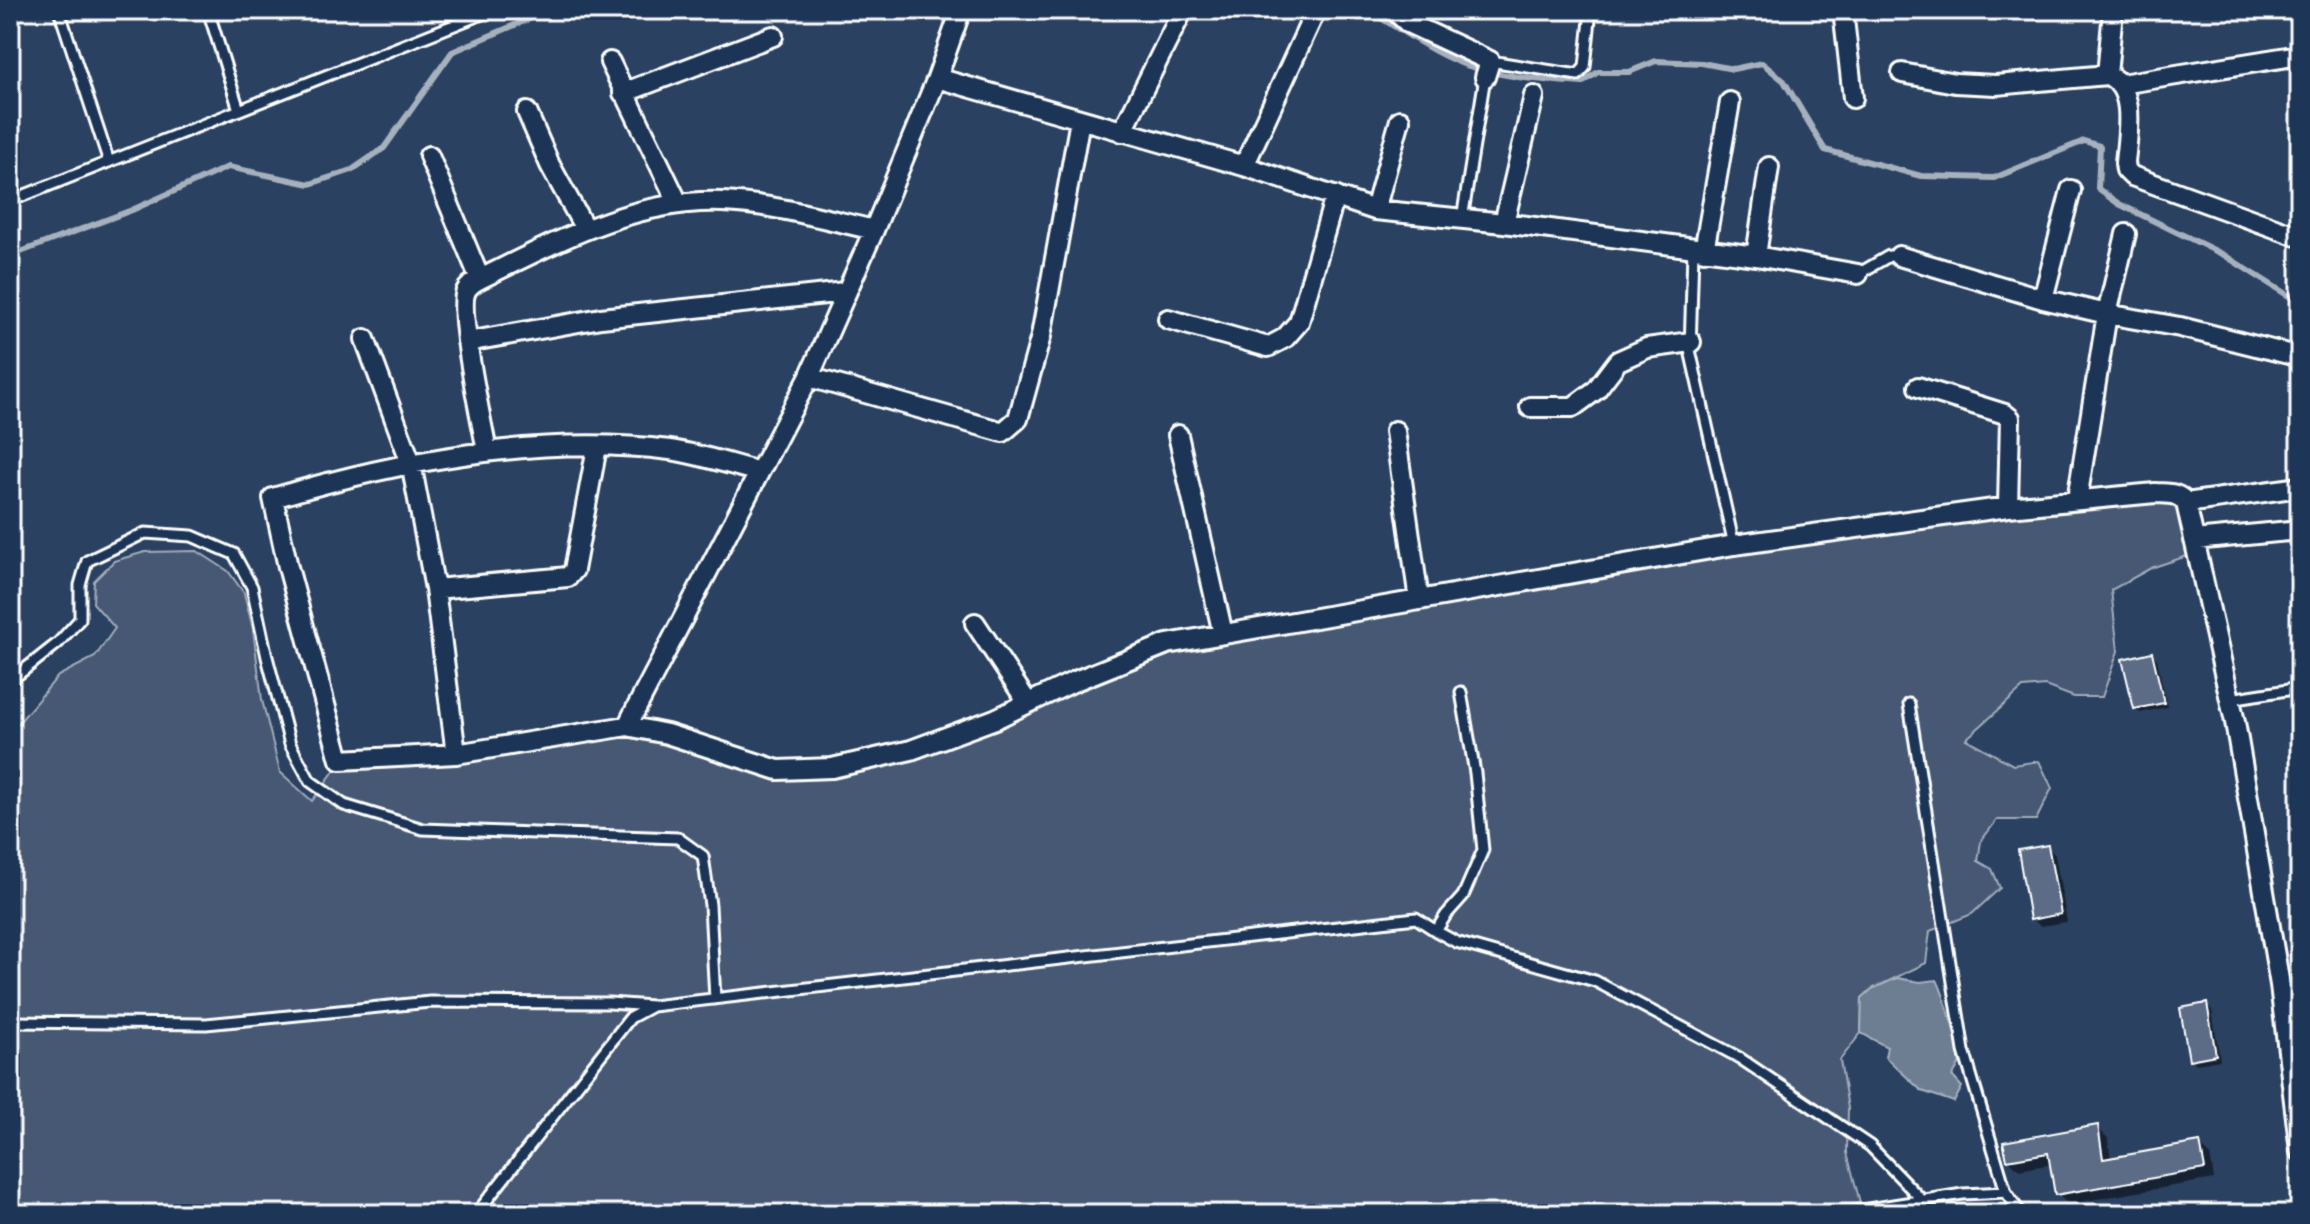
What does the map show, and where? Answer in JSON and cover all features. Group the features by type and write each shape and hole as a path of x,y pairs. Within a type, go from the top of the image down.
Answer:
{"street":[{"path":"627,726 809,377 937,78 961,10"},
{"path":"1122,132 1183,10"},
{"path":"1244,166 1316,10"},
{"path":"1394,10 1408,23 1488,69"},
{"path":"1843,10 1853,98"},
{"path":"2113,10 2114,80 2128,109 2126,170 2132,176 2300,237"},
{"path":"623,93 773,36"},
{"path":"1902,73 1955,83 1996,85 2114,80 2300,55"},
{"path":"610,62 678,203"},
{"path":"937,78 1244,166 1375,210 1504,223 1756,256 1858,274"},
{"path":"1504,223 1534,96"},
{"path":"1698,250 1730,102"},
{"path":"527,112 550,165 585,229"},
{"path":"809,377 1003,432 1018,419 1041,336 1080,120"},
{"path":"1375,210 1400,120"},
{"path":"429,156 480,279"},
{"path":"1756,256 1769,167"},
{"path":"2043,299 2071,190"},
{"path":"1168,319 1268,347 1285,338 1299,322 1335,196"},
{"path":"487,451 467,342 464,297 470,285 480,279 585,229 678,203 747,204 874,230"},
{"path":"2077,500 2107,314 2126,234"},
{"path":"1899,256 2043,299 2180,327 2300,357"},
{"path":"467,342 601,318 845,292"},
{"path":"365,339 411,463 435,589 456,754"},
{"path":"1530,407 1573,407 1596,390 1618,361 1647,348 1691,342"},
{"path":"1918,387 2010,418 2008,507"},
{"path":"1395,431 1419,600"},
{"path":"1178,435 1223,634"},
{"path":"759,472 667,450 597,447 487,451 411,463 273,498 292,583 340,760 456,754 627,726 667,734 778,770 832,768 911,750 995,719 1167,644 1734,545 2008,507 2155,493 2181,497 2186,503 2230,699 2292,1018 2300,1151"},
{"path":"435,589 568,577 574,570 597,447"},
{"path":"2186,503 2300,487"},
{"path":"2194,540 2300,530"},
{"path":"975,623 1028,703"}],"lane":[{"path":"59,10 109,162"},
{"path":"208,10 239,110"},
{"path":"10,201 492,10"},
{"path":"1462,219 1488,69 1578,75 1585,67 1591,10"},
{"path":"1698,250 1690,350 1734,545"},
{"path":"1858,274 1889,256 1899,256"},
{"path":"10,681 58,643 80,619 80,585 87,561 145,533 192,536 234,554 252,587 290,744 310,781 344,805 423,829 678,838 703,856 710,905 715,999"},
{"path":"2230,699 2300,688"},
{"path":"1436,931 1463,896 1483,850 1475,773 1461,692"},
{"path":"1909,704 1964,1051 2006,1192 2021,1214"},
{"path":"10,1022 206,1024 430,1002 652,1006 1416,918 1456,942 1595,981 1738,1057 1870,1146 1922,1200"},
{"path":"476,1214 630,1018 652,1006"},
{"path":"1836,1214 1963,1194 2006,1192"}],"shaded area":[{"path":"2156,500 2176,502 2190,555 2151,568 2111,590 2118,651 2102,697 2074,697 2045,686 2023,688 1966,739 2013,765 2039,761 2052,788 2036,820 1997,820 1981,841 1978,861 1992,869 2000,888 1972,914 1930,931 1926,963 1872,989 1862,998 1861,1033 1840,1060 1848,1108 1847,1153 1863,1214 10,1214 10,733 58,676 95,657 115,628 93,603 94,581 114,561 145,552 197,551 228,571 244,593 253,629 262,700 280,772 312,801 337,767 627,732 833,775 1170,650 1740,551 2009,514"},
{"path":"1897,978 1920,982 1937,980 1958,1048 1959,1064 1952,1076 1962,1087 1954,1102 1922,1091 1885,1057 1887,1047 1861,1033 1862,998 1872,989"}],"building":[{"path":"2152,652 2164,703 2134,709 2122,659"},
{"path":"2048,845 2061,914 2030,920 2018,850"},
{"path":"2207,1003 2216,1055 2189,1060 2180,1008"},
{"path":"2098,1125 2103,1159 2200,1142 2205,1169 2055,1195 2048,1153 2007,1160 2003,1142"}],"waterway":[{"path":"10,256 132,210 228,167 310,184 352,170 384,148 452,52 550,10"},
{"path":"1372,10 1446,57 1485,71 1527,78 1582,83 1598,72 1629,72 1656,61 1702,63 1733,69 1762,63 1784,81 1825,150 1921,176 1994,178 2084,141 2100,146 2098,189 2119,204 2224,255 2300,303"}]}
